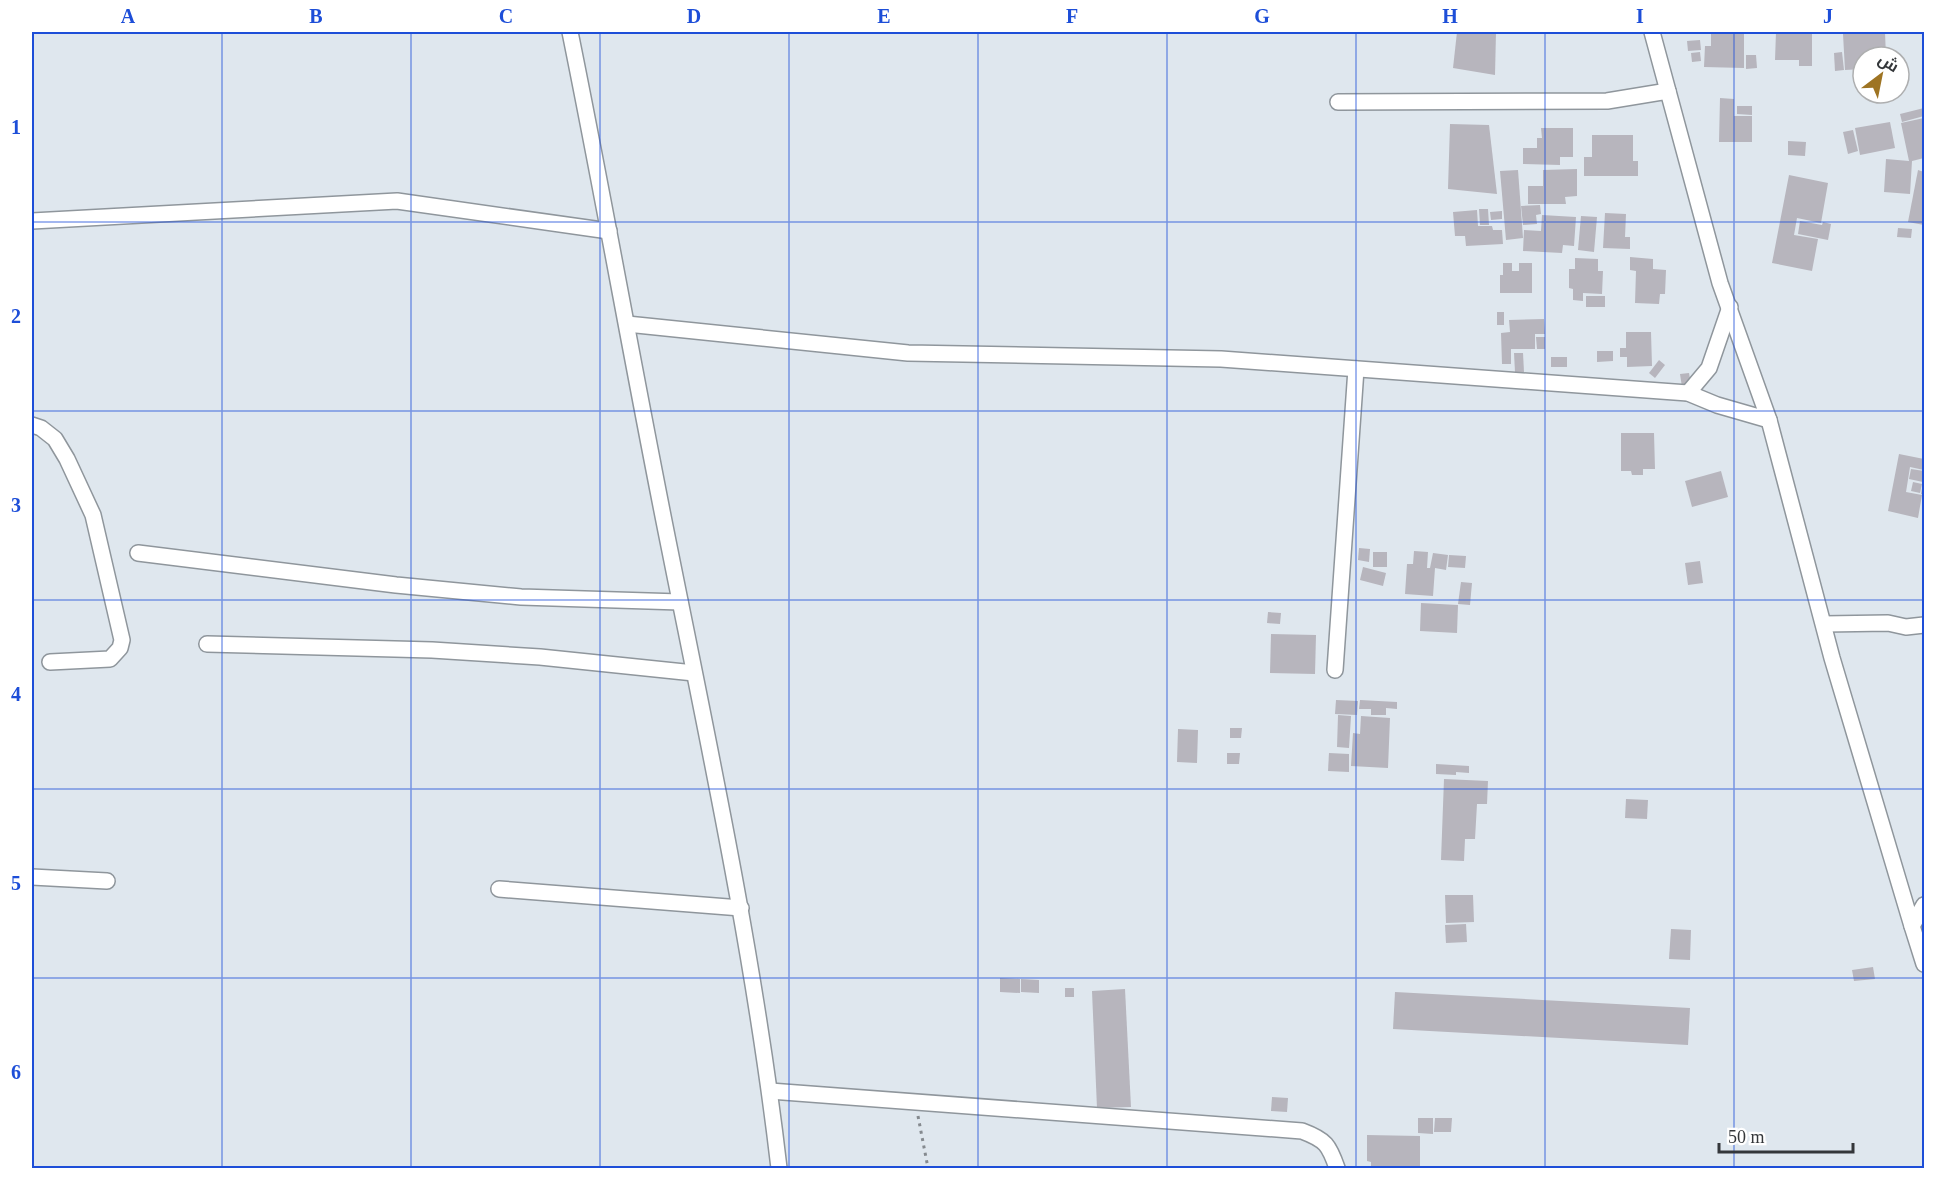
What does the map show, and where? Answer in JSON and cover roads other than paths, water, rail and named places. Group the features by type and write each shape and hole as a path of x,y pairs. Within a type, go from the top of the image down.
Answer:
{"street":[{"path":"570,32 741,908 770,1091 779,1168"},
{"path":"1652,32 1720,283 1769,420 1832,658 1924,964"},
{"path":"1338,102 1607,101 1668,91"},
{"path":"32,221 397,201 609,231"},
{"path":"1688,393 1708,368 1730,307"},
{"path":"627,324 908,353 1221,359 1688,393 1717,405 1769,420"},
{"path":"1335,670 1356,369"},
{"path":"32,425 41,428 55,439 93,515 122,640 120,648 110,659 50,662"},
{"path":"138,553 396,585 521,597 680,602"},
{"path":"1824,624 1888,623 1906,627 1924,625"},
{"path":"207,644 442,651 540,657 694,673"},
{"path":"32,877 107,881"},
{"path":"499,889 741,908"},
{"path":"1912,926 1924,904"},
{"path":"770,1091 1302,1131 1326,1143 1337,1168"}]}
